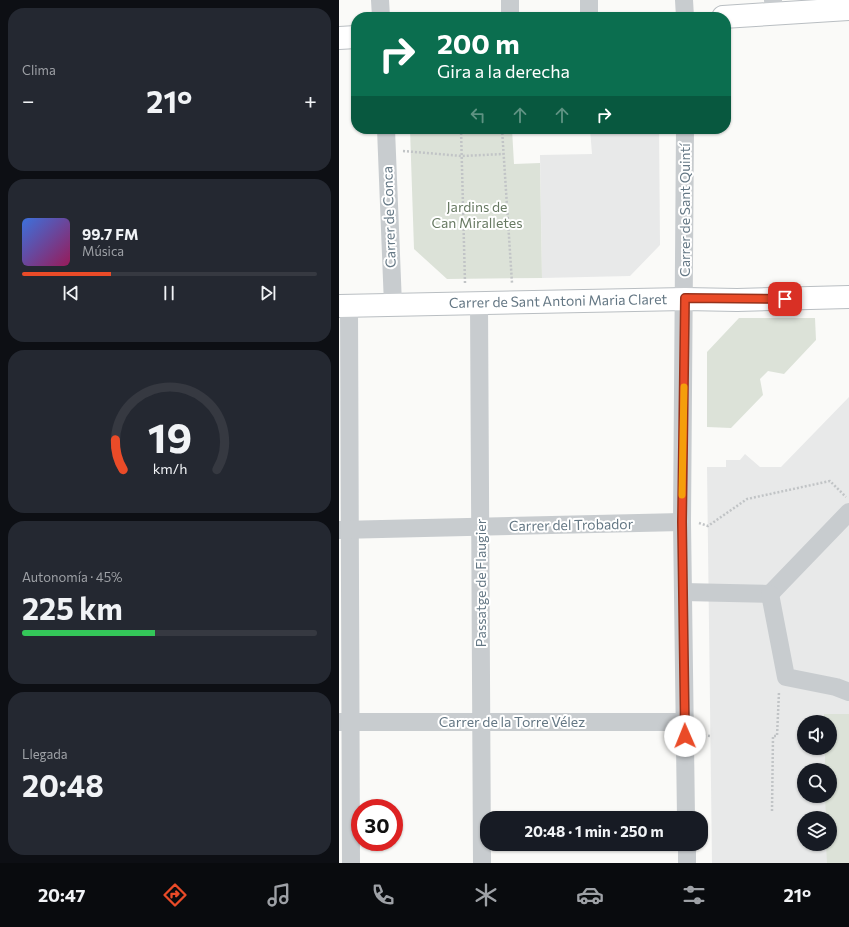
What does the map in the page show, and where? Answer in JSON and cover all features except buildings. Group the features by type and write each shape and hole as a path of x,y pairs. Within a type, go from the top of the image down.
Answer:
{"main road":[{"path":"731,16 849,9"},
{"path":"339,38 351,37"},
{"name":"Carrer de Sant Antoni Maria Claret","path":"344,306 685,298 737,300 849,297"}],"street":[{"path":"380,0 381,12"},
{"path":"510,0 510,12"},
{"path":"589,0 589,12"},
{"path":"684,0 685,12"},
{"name":"Carrer de Conca","path":"386,134 393,305"},
{"name":"Carrer de Sant Quintí","path":"685,134 685,298 690,523 683,592 686,811"},
{"name":"Passatge de Flaugier","path":"479,304 481,722 484,811"},
{"path":"344,306 345,722 351,863"},
{"path":"770,594 848,505"},
{"name":"Carrer del Trobador","path":"345,530 481,526 690,523"},
{"path":"683,592 770,594"},
{"path":"770,594 786,677 836,687 849,692"},
{"name":"Carrer de la Torre Vélez","path":"345,722 685,722"},
{"name":"Passatge de Flaugier","path":"482,863 483,851"},
{"path":"687,851 687,863"}],"path":[{"path":"461,134 465,283"},
{"path":"502,134 512,283"},
{"path":"403,151 461,156 503,154"},
{"path":"690,523 708,526 747,499 830,481 848,505"},
{"path":"772,811 771,737 777,736 779,689 786,677"},
{"path":"700,735 711,736"}],"shaded area":[{"path":"590,134 659,134 660,245 630,276 542,278 540,155 592,154"},
{"path":"849,397 849,863 712,863 707,467 726,467 726,460 740,460 745,454 760,467 781,467"}],"green space":[{"name":"Jardins de Can Miralletes","path":"410,134 512,134 514,164 540,163 542,278 447,279 414,249"},
{"path":"739,318 815,318 816,340 784,374 768,371 760,379 763,395 731,428 707,427 707,352"},
{"path":"849,714 849,863 827,863 826,851 837,851 837,811 826,811 825,803 837,803 837,763 825,763 825,755 837,755 837,715 824,715"}],"slow traffic":[{"path":"682,495 684,387"}],"route":[{"path":"685,736 682,522 685,298 737,300 785,299"}]}
